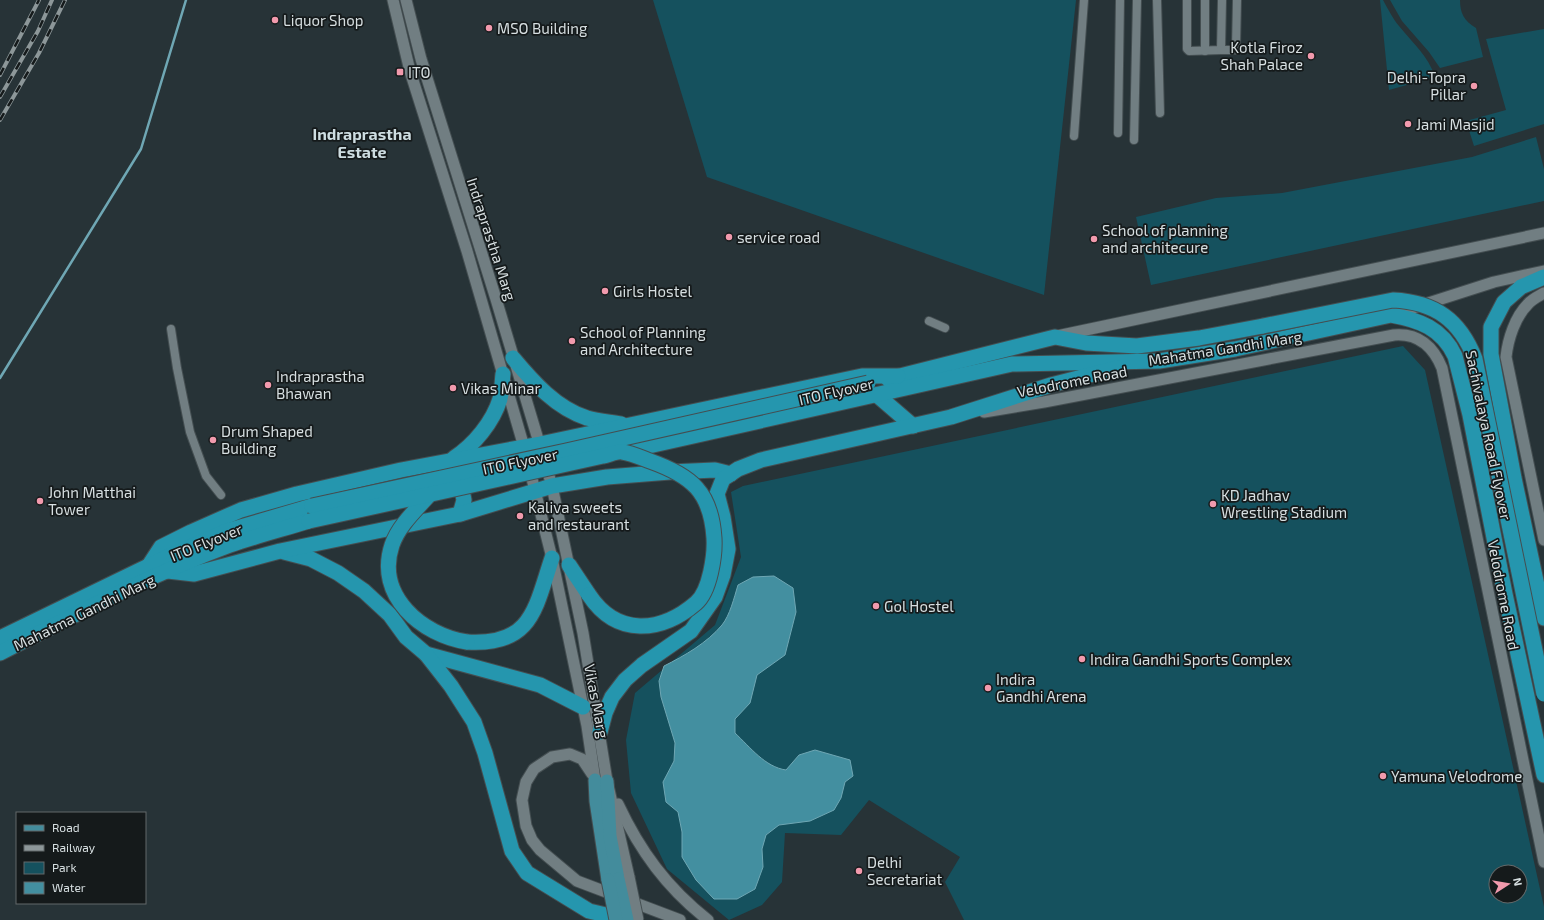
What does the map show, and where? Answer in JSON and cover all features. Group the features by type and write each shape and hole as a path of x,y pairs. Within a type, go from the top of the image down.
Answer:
{"highway":[{"path":"1544,277 1521,287 1504,302 1491,327 1491,354 1514,478 1544,618"},
{"name":"Sachivalaya Road Flyover","path":"1055,337 1086,343 1137,346 1199,338 1393,300 1408,301 1423,305 1450,320 1470,344 1475,359 1544,694"},
{"name":"Sachivalaya Road Flyover","path":"1391,315 1425,324 1440,334 1451,347 1455,356 1544,775"},
{"name":"Mahatma Gandhi Marg","path":"871,391 1012,364 1139,362 1234,350 1391,315"},
{"path":"148,567 161,547 241,510 297,494 449,461 540,444 862,376 898,376 1055,337"},
{"path":"513,358 531,379 553,400 586,417 627,426"},
{"path":"600,732 605,713 612,697 625,680 642,665 691,631 715,597 723,575 728,549 723,517 717,494 722,479 760,460 951,417 1051,385 1139,362"},
{"path":"449,461 470,447 486,425 499,399 503,374"},
{"name":"ITO Flyover","path":"168,571 229,538 622,452 871,391 898,376"},
{"path":"871,391 913,426"},
{"name":"ITO Flyover","path":"148,567 312,506 566,452 871,391"},
{"path":"569,565 589,596 605,613 618,622 628,625 641,627 656,625 679,616 698,602 703,594 712,567 714,539 712,523 705,499 692,482 678,472 622,452"},
{"path":"449,461 461,481 464,500 460,514"},
{"path":"168,571 194,574 280,551 460,514 534,490 552,486 607,477 670,472 715,470 731,474"},
{"path":"430,494 405,523 392,545 388,570 393,588 401,604 410,615 425,627 452,639 483,643 510,637 520,630 533,611 552,558"},
{"path":"280,551 311,559 364,591 390,615 406,637 426,654 451,686 474,722 485,753 512,851 527,873 589,912 627,920"},
{"name":"Mahatma Gandhi Marg","path":"0,638 148,567"},
{"name":"Mahatma Gandhi Marg","path":"0,653 104,600 168,571"},
{"path":"426,654 540,685 583,707"}],"main road":[{"name":"Indraprastha Marg","path":"393,0 410,71 467,251 524,447 534,490"},
{"name":"Indraprastha Marg","path":"406,0 421,59 552,486"},
{"path":"1055,337 1544,233"},
{"name":"Mahatma Gandhi Marg","path":"1391,315 1494,282 1544,271"},
{"path":"1544,293 1528,304 1508,340 1506,357 1544,540"},
{"name":"Velodrome Road","path":"951,417 1044,402 1394,335 1410,335 1426,344 1438,358 1442,368 1544,862"},
{"name":"Vikas Marg","path":"552,486 583,633 600,732 601,781"},
{"name":"Vikas Marg","path":"534,490 552,558 587,726 601,781 610,836 627,920"},
{"path":"680,920 577,881 540,850 532,840 526,826 522,800 526,782 537,766 552,757 566,754 574,755 586,764 601,781 662,877 692,907 708,920"},
{"name":"Vikas Marg","path":"616,920 618,878"},
{"name":"Vikas Marg","path":"618,878 638,920"}],"street":[{"path":"1074,136 1084,0"},
{"path":"1118,133 1120,0"},
{"path":"1134,140 1137,0"},
{"path":"1157,0 1160,112"},
{"path":"1187,0 1187,49 1189,52 1235,50 1237,0"},
{"path":"1205,0 1205,51"},
{"path":"1221,50 1222,0"},
{"path":"929,321 945,328"},
{"path":"171,329 176,368 190,432 206,476 221,495"}],"green space":[{"path":"653,0 1076,0 1044,295 707,177"},
{"path":"1380,0 1383,0 1397,23 1420,50 1429,63 1435,77 1389,90"},
{"path":"1390,0 1460,0 1461,9 1464,16 1468,22 1476,28 1483,57 1440,68 1429,52 1402,21"},
{"path":"1544,29 1544,124 1474,146 1466,121 1506,110 1486,39"},
{"path":"1536,137 1544,169 1544,201 1151,285 1136,217 1216,198 1282,193 1472,157"},
{"name":"Indira Gandhi Sports Complex","path":"1403,346 1425,370 1544,907 1544,920 964,920 945,882 960,857 869,800 841,835 785,833 782,882 762,905 729,920 667,869 631,793 626,740 635,693 715,625 741,557 731,492 743,486"}],"water":[{"path":"774,576 793,588 796,612 785,655 757,675 750,703 735,719 735,733 758,756 778,768 786,770 799,755 815,750 850,760 853,776 845,782 841,798 834,810 810,821 779,825 766,835 762,849 763,867 755,889 737,899 714,899 696,880 682,857 682,832 678,812 666,802 663,782 674,761 675,743 661,697 659,681 664,666 702,643 722,625 730,611 738,585 753,577"}],"waterway":[{"path":"0,378 141,149 186,0"}],"railway":[{"path":"0,75 39,0"},
{"path":"0,97 38,31 52,0"},
{"path":"0,120 39,53 65,0"}],"place":[{"name":"Liquor Shop","path":"275,20"},
{"name":"MSO Building","path":"489,28"},
{"name":"Kotla Firoz Shah Palace","path":"1311,56"},
{"name":"ITO","path":"400,72"},
{"name":"Delhi-Topra Pillar","path":"1474,86"},
{"name":"Jami Masjid","path":"1408,124"},
{"name":"service road","path":"729,237"},
{"name":"School of planning and architecure","path":"1094,239"},
{"name":"Girls Hostel","path":"605,291"},
{"name":"School of Planning and Architecture","path":"572,341"},
{"name":"Indraprastha Bhawan","path":"268,385"},
{"name":"Vikas Minar","path":"453,388"},
{"name":"Drum Shaped Building","path":"213,440"},
{"name":"John Matthai Tower","path":"40,501"},
{"name":"KD Jadhav Wrestling Stadium","path":"1213,504"},
{"name":"Kaliva sweets and restaurant","path":"520,516"},
{"name":"Gol Hostel","path":"876,606"},
{"name":"Indira Gandhi Sports Complex","path":"1082,659"},
{"name":"Indira Gandhi Arena","path":"988,688"},
{"name":"Yamuna Velodrome","path":"1383,776"},
{"name":"Delhi Secretariat","path":"859,871"}],"district":[{"name":"Indraprastha Estate","path":"362,142"}]}
